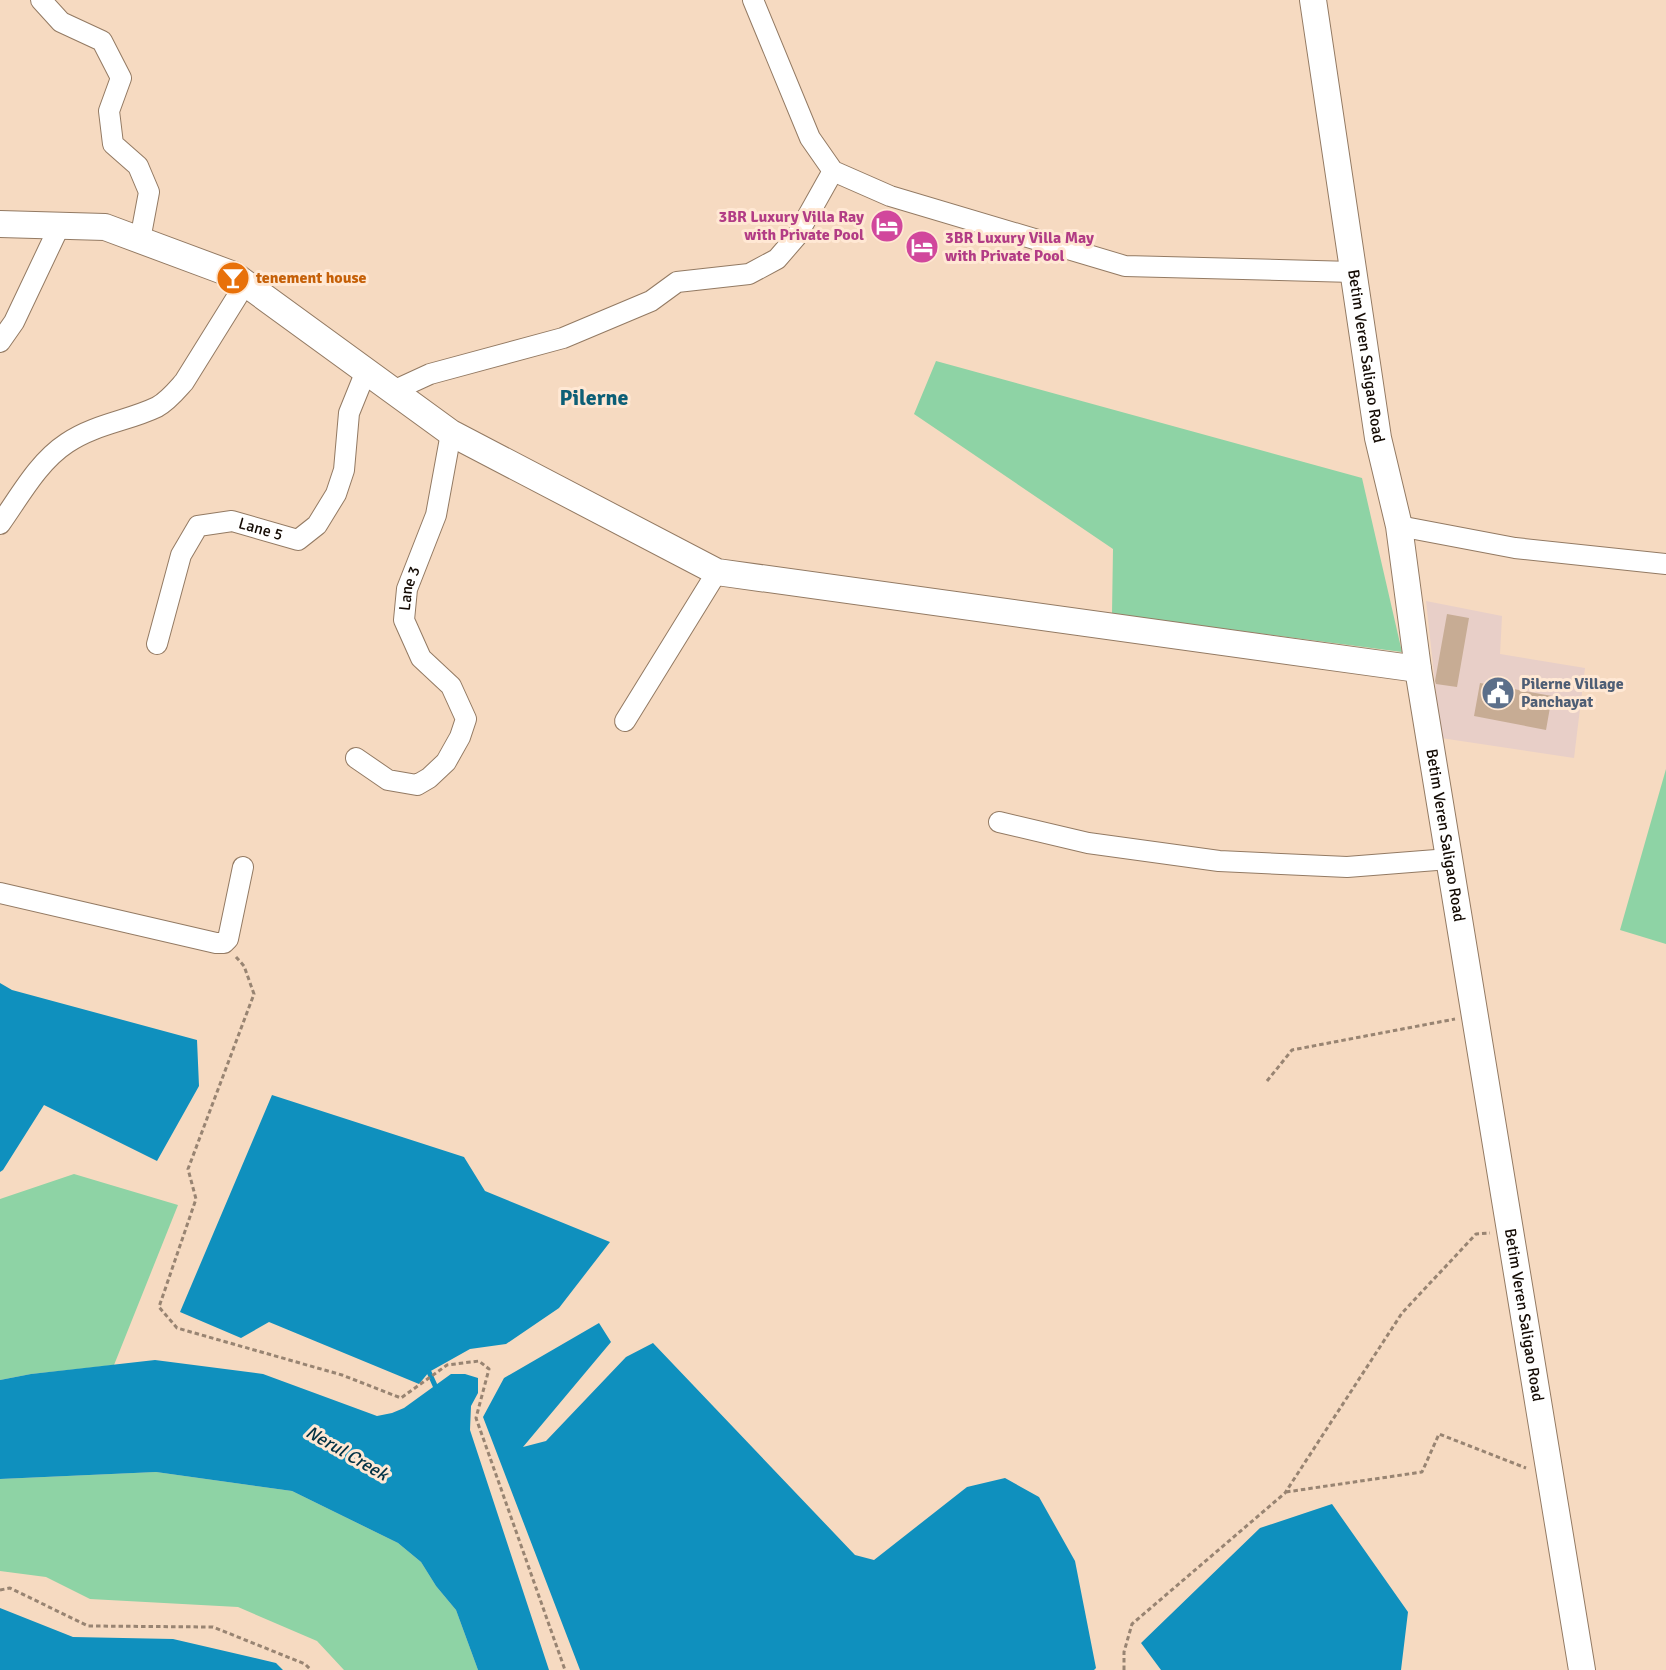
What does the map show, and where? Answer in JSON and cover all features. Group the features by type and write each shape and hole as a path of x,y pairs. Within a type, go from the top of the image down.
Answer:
{"main road":[{"name":"Betim Veren Saligao Road","path":"1313,0 1378,438 1399,526 1418,669 1582,1670"},
{"path":"0,224 105,227 234,275 451,434 717,572 1418,669"}],"street":[{"path":"41,0 61,22 102,41 121,78 109,111 113,144 138,166 149,192 140,240"},
{"path":"753,0 810,138 833,171 890,196 1125,266 1353,272"},
{"path":"393,391 430,374 563,338 651,301 677,282 749,274 777,259 796,237 833,171"},
{"path":"0,342 14,322 60,225"},
{"path":"0,524 47,458 67,442 89,430 158,406 172,396 184,382 245,284"},
{"name":"Lane 5","path":"157,644 181,555 198,526 232,521 298,540 317,525 336,494 344,470 349,414 366,371"},
{"name":"Lane 3","path":"356,758 388,780 417,785 429,778 446,762 460,737 466,719 451,686 421,658 404,620 407,589 436,515 451,434"},
{"path":"1399,526 1515,548 1666,564"},
{"path":"626,721 717,572"},
{"path":"999,822 1088,843 1219,861 1347,867 1449,859"},
{"path":"0,893 224,943 228,939 243,867"}],"path":[{"path":"224,943 244,966 254,994 188,1169 196,1199 159,1307 177,1328 342,1375 401,1398 447,1365 479,1361 489,1369 476,1419 565,1670"},
{"path":"1267,1081 1292,1050 1474,1015"},
{"path":"1124,1670 1124,1652 1132,1624 1285,1493 1402,1313 1476,1234 1510,1233"},
{"path":"1285,1493 1422,1472 1439,1434 1550,1477"},
{"path":"0,1590 10,1588 88,1626 213,1627 305,1664 311,1670"}],"shaded area":[{"path":"1426,601 1502,616 1500,654 1585,668 1574,758 1441,738"}],"green space":[{"path":"936,361 1362,478 1402,652 1112,614 1113,549 914,414"},
{"path":"1666,769 1666,944 1620,930"},
{"path":"74,1174 178,1205 114,1365 31,1374 0,1380 0,1199"},
{"path":"156,1472 292,1491 398,1543 421,1562 436,1586 456,1610 478,1670 344,1670 317,1641 238,1607 90,1599 46,1577 0,1571 0,1479"}],"water":[{"path":"0,983 12,990 197,1040 199,1086 157,1161 44,1105 0,1172"},
{"path":"272,1095 464,1157 485,1191 610,1242 559,1308 506,1344 470,1349 429,1372 419,1384 269,1322 241,1338 180,1312"},
{"path":"599,1323 611,1342 523,1447 546,1441 626,1357 653,1343 855,1555 874,1560 967,1487 1005,1478 1039,1497 1075,1561 1096,1668 1094,1670 580,1670 483,1417 504,1378"},
{"name":"Nerul Creek","path":"155,1360 263,1374 377,1416 404,1408 451,1374 465,1374 478,1378 478,1393 471,1406 470,1430 549,1670 478,1670 456,1610 436,1586 421,1562 398,1543 292,1491 156,1472 0,1479 0,1380 31,1374"},
{"path":"1332,1504 1408,1612 1401,1670 1161,1670 1141,1643 1260,1528"},
{"path":"0,1608 73,1637 173,1639 276,1663 283,1670 0,1670"}],"building":[{"path":"1447,614 1469,618 1457,687 1436,684 1435,681"},
{"path":"1480,683 1552,696 1546,730 1474,716"}],"waterway":[{"path":"429,1372 437,1390"}],"place":[{"name":"3BR Luxury Villa Ray with Private Pool","path":"887,226"},
{"name":"3BR Luxury Villa May with Private Pool","path":"922,247"},
{"name":"tenement house","path":"233,278"},
{"name":"Pilerne Village Panchayat","path":"1498,693"}],"district":[{"name":"Pilerne","path":"594,397"}]}
